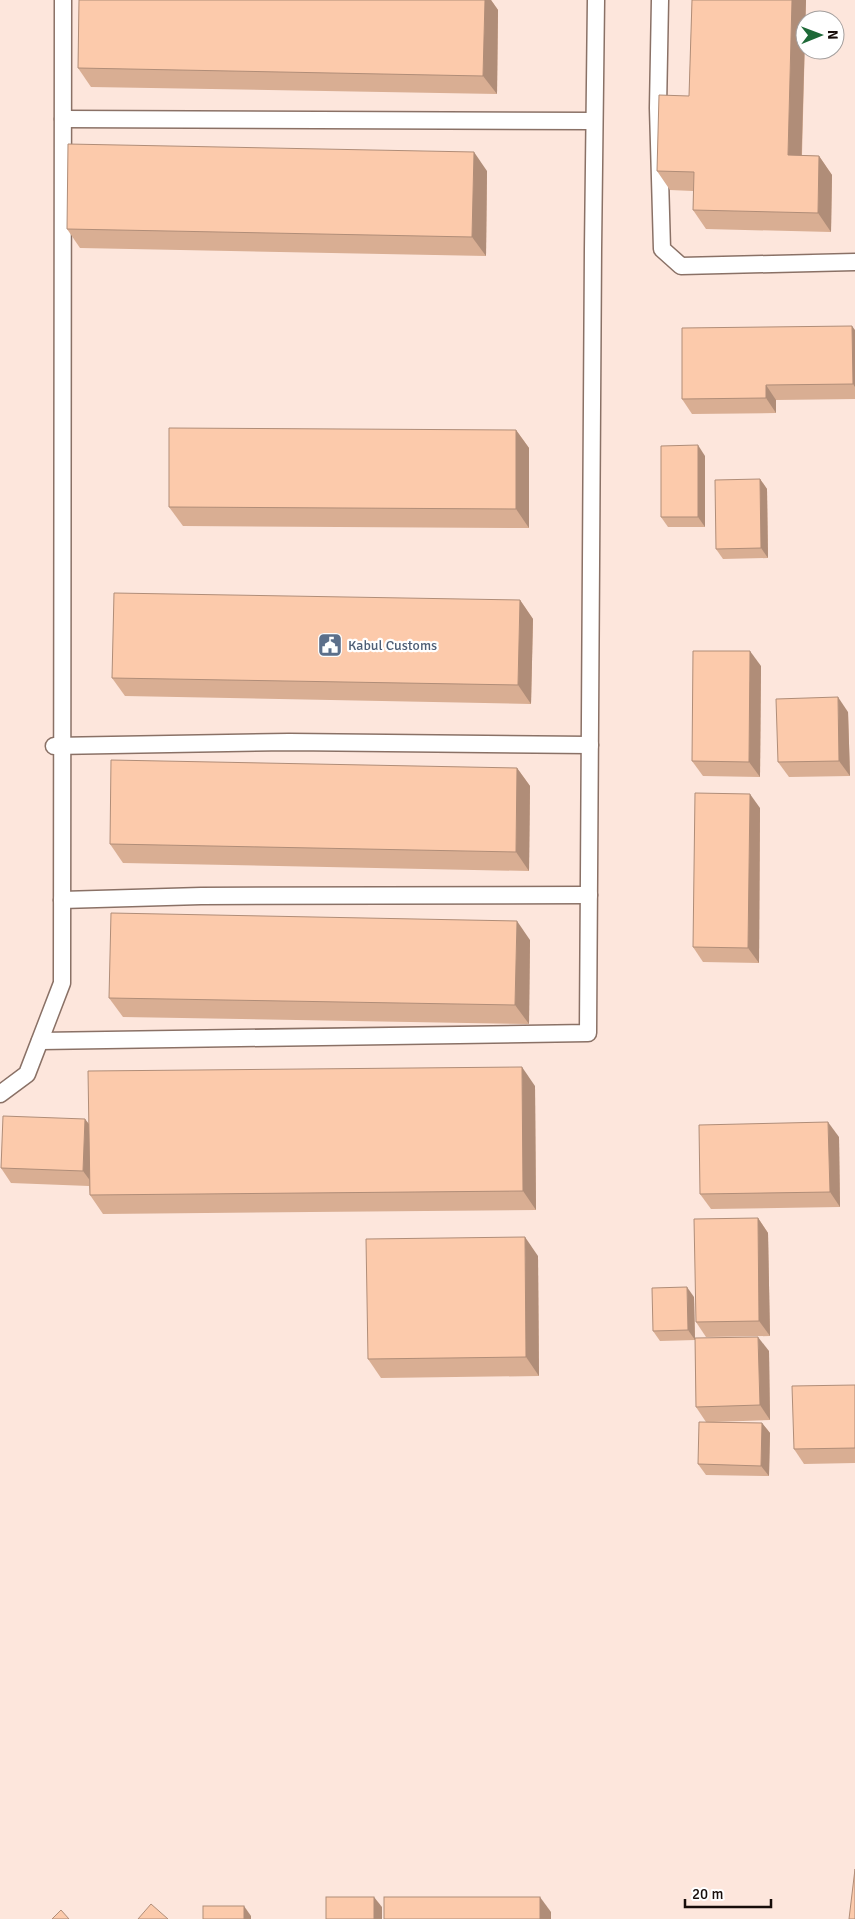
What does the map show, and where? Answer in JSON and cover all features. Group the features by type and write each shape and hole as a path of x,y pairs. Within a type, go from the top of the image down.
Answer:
{"lane":[{"path":"0,1094 27,1074 62,983 58,746 63,0"},
{"path":"40,1041 588,1034 596,0"},
{"path":"660,0 658,108 662,249 681,266 855,262"},
{"path":"63,119 594,121"},
{"path":"58,746 289,742 590,745"},
{"path":"62,900 201,896 589,895"}],"building":[{"path":"79,0 485,0 483,76 78,68"},
{"path":"692,0 792,0 788,155 819,156 818,213 693,210 694,172 657,171 659,95 689,96"},
{"path":"68,144 474,152 472,237 67,229"},
{"path":"852,326 853,384 766,385 766,398 682,399 682,328"},
{"path":"169,428 516,430 516,509 169,507"},
{"path":"698,445 698,517 661,517 661,446"},
{"path":"760,479 761,548 716,549 715,480"},
{"path":"114,593 520,600 518,685 112,678"},
{"path":"693,651 750,651 749,762 692,761"},
{"path":"838,697 839,761 778,762 776,699"},
{"path":"111,760 517,768 516,852 110,844"},
{"path":"695,793 750,794 748,948 693,947"},
{"path":"111,913 517,921 515,1005 109,998"},
{"path":"522,1067 523,1191 90,1195 88,1071"},
{"path":"3,1116 85,1119 83,1171 1,1168"},
{"path":"828,1122 830,1192 700,1194 699,1125"},
{"path":"758,1218 759,1321 696,1322 694,1219"},
{"path":"525,1237 526,1357 368,1359 366,1239"},
{"path":"687,1287 688,1330 653,1331 652,1288"},
{"path":"758,1337 760,1405 696,1407 695,1338"},
{"path":"855,1385 855,1448 794,1449 792,1386"},
{"path":"699,1422 762,1423 761,1466 698,1464"},
{"path":"855,1869 855,1919 849,1919"},
{"path":"326,1897 374,1897 374,1919 326,1919"},
{"path":"384,1897 540,1897 540,1919 384,1919"},
{"path":"151,1904 168,1919 138,1919"},
{"path":"203,1906 244,1906 244,1919 203,1919"},
{"path":"61,1910 69,1919 52,1919"}],"place":[{"name":"Kabul Customs","path":"330,645"}]}
